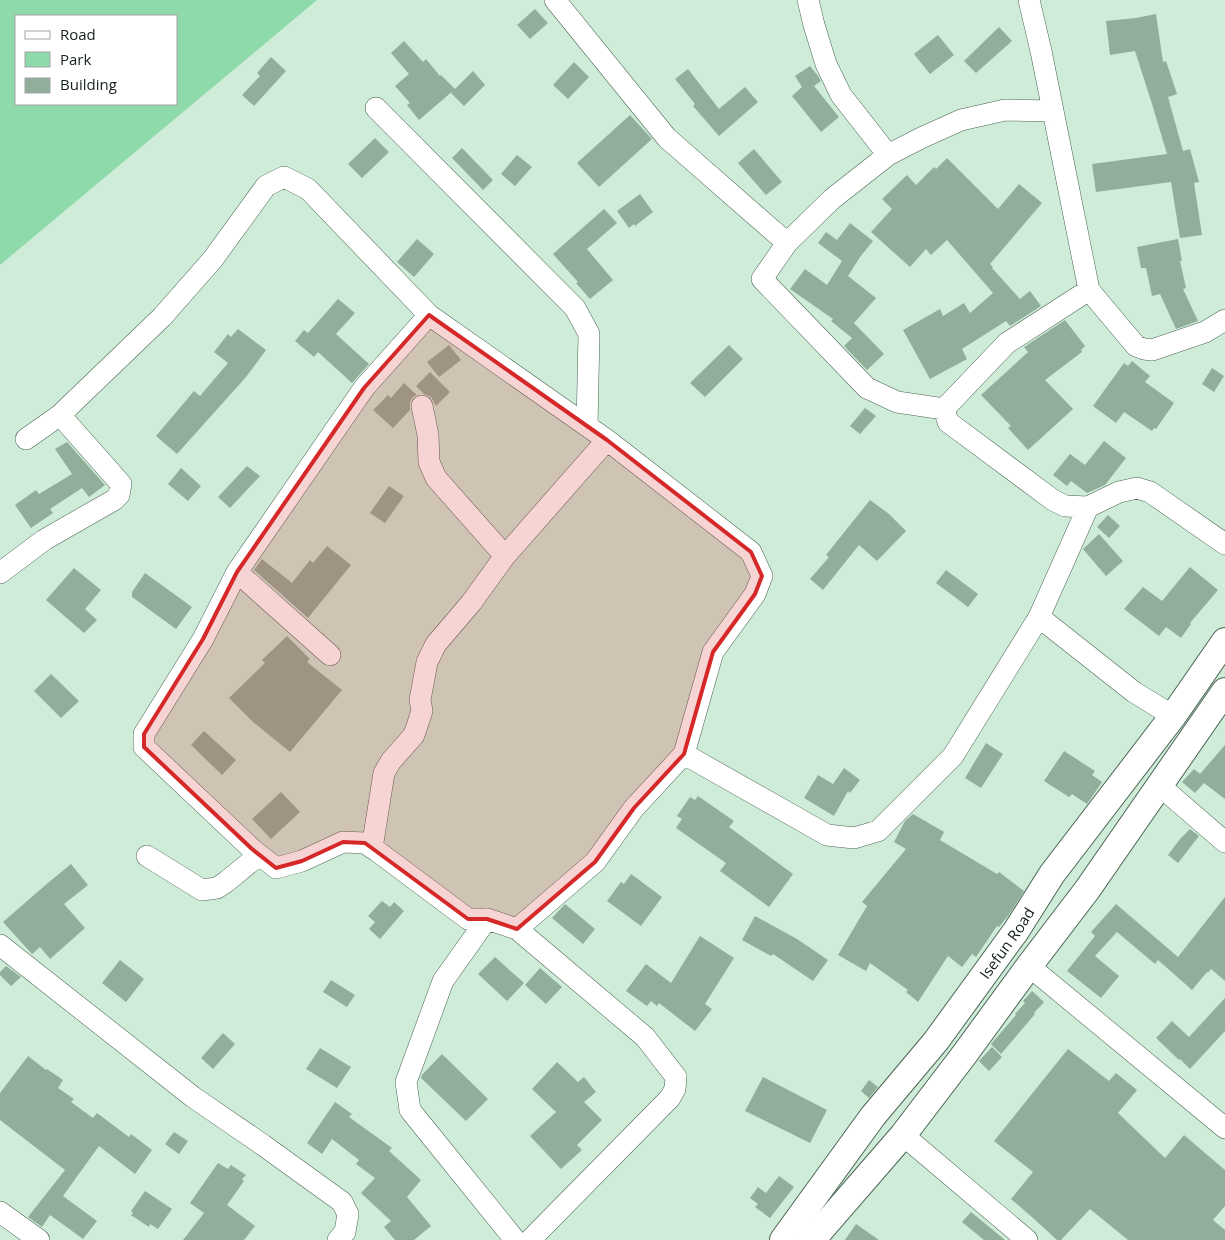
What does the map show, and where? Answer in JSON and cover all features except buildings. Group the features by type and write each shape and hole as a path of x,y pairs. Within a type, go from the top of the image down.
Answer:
{"street":[{"path":"555,0 667,138 788,242"},
{"path":"808,0 826,64 841,95 888,155"},
{"path":"1028,0 1041,51 1089,290 1136,346 1144,350 1152,350 1205,332 1225,320"},
{"path":"376,108 575,308 588,334 587,426"},
{"path":"944,409 897,402 867,388 762,279 788,242 832,199 888,155 961,120 1005,110 1053,111"},
{"path":"26,439 60,415 162,317 213,259 266,186 284,177 308,189 429,315 607,440 751,552 762,576 755,594 713,652 684,754 634,808 595,862 517,930"},
{"path":"944,409 1007,343 1089,290"},
{"path":"429,315 364,388 237,572 203,639 144,734 144,747 259,855 276,868 302,862 343,842 365,843 468,919 487,919 517,930 645,1037 676,1077 675,1089 670,1098 530,1240"},
{"path":"422,406 428,435 429,462 436,478 505,556"},
{"path":"944,409 948,422 1053,500 1065,506 1088,507 1119,492 1137,488 1150,492 1225,544"},
{"path":"0,573 44,540 114,500 119,494 121,484 60,415"},
{"path":"372,848 384,773 391,761 414,735 422,711 420,700 427,662 436,644 471,603 505,556 607,440"},
{"path":"684,754 827,835 854,838 878,831 953,756 1039,617 1088,507"},
{"path":"237,572 330,655"},
{"path":"1039,617 1134,692 1173,716"},
{"name":"Isefun Road","path":"783,1240 873,1116 936,1041 1016,931 1052,874 1173,716 1225,641"},
{"path":"812,1240 903,1135 964,1055 1087,890 1225,691"},
{"path":"1160,786 1225,842"},
{"path":"147,856 202,890 217,888 259,855"},
{"path":"487,919 443,981 406,1082 410,1110 515,1240"},
{"path":"0,945 193,1097 263,1144 342,1202 348,1214 345,1232 338,1240"},
{"path":"1029,966 1225,1128"},
{"path":"903,1135 1027,1240"},
{"path":"0,1212 38,1240"}],"highlighted area":[{"path":"429,315 607,440 751,552 762,576 755,594 713,652 684,754 634,808 595,862 517,929 487,919 468,919 365,843 343,842 302,861 276,868 252,849 144,747 144,734 203,639 237,572 364,388"}],"green space":[{"path":"0,0 317,0 0,265"}]}
